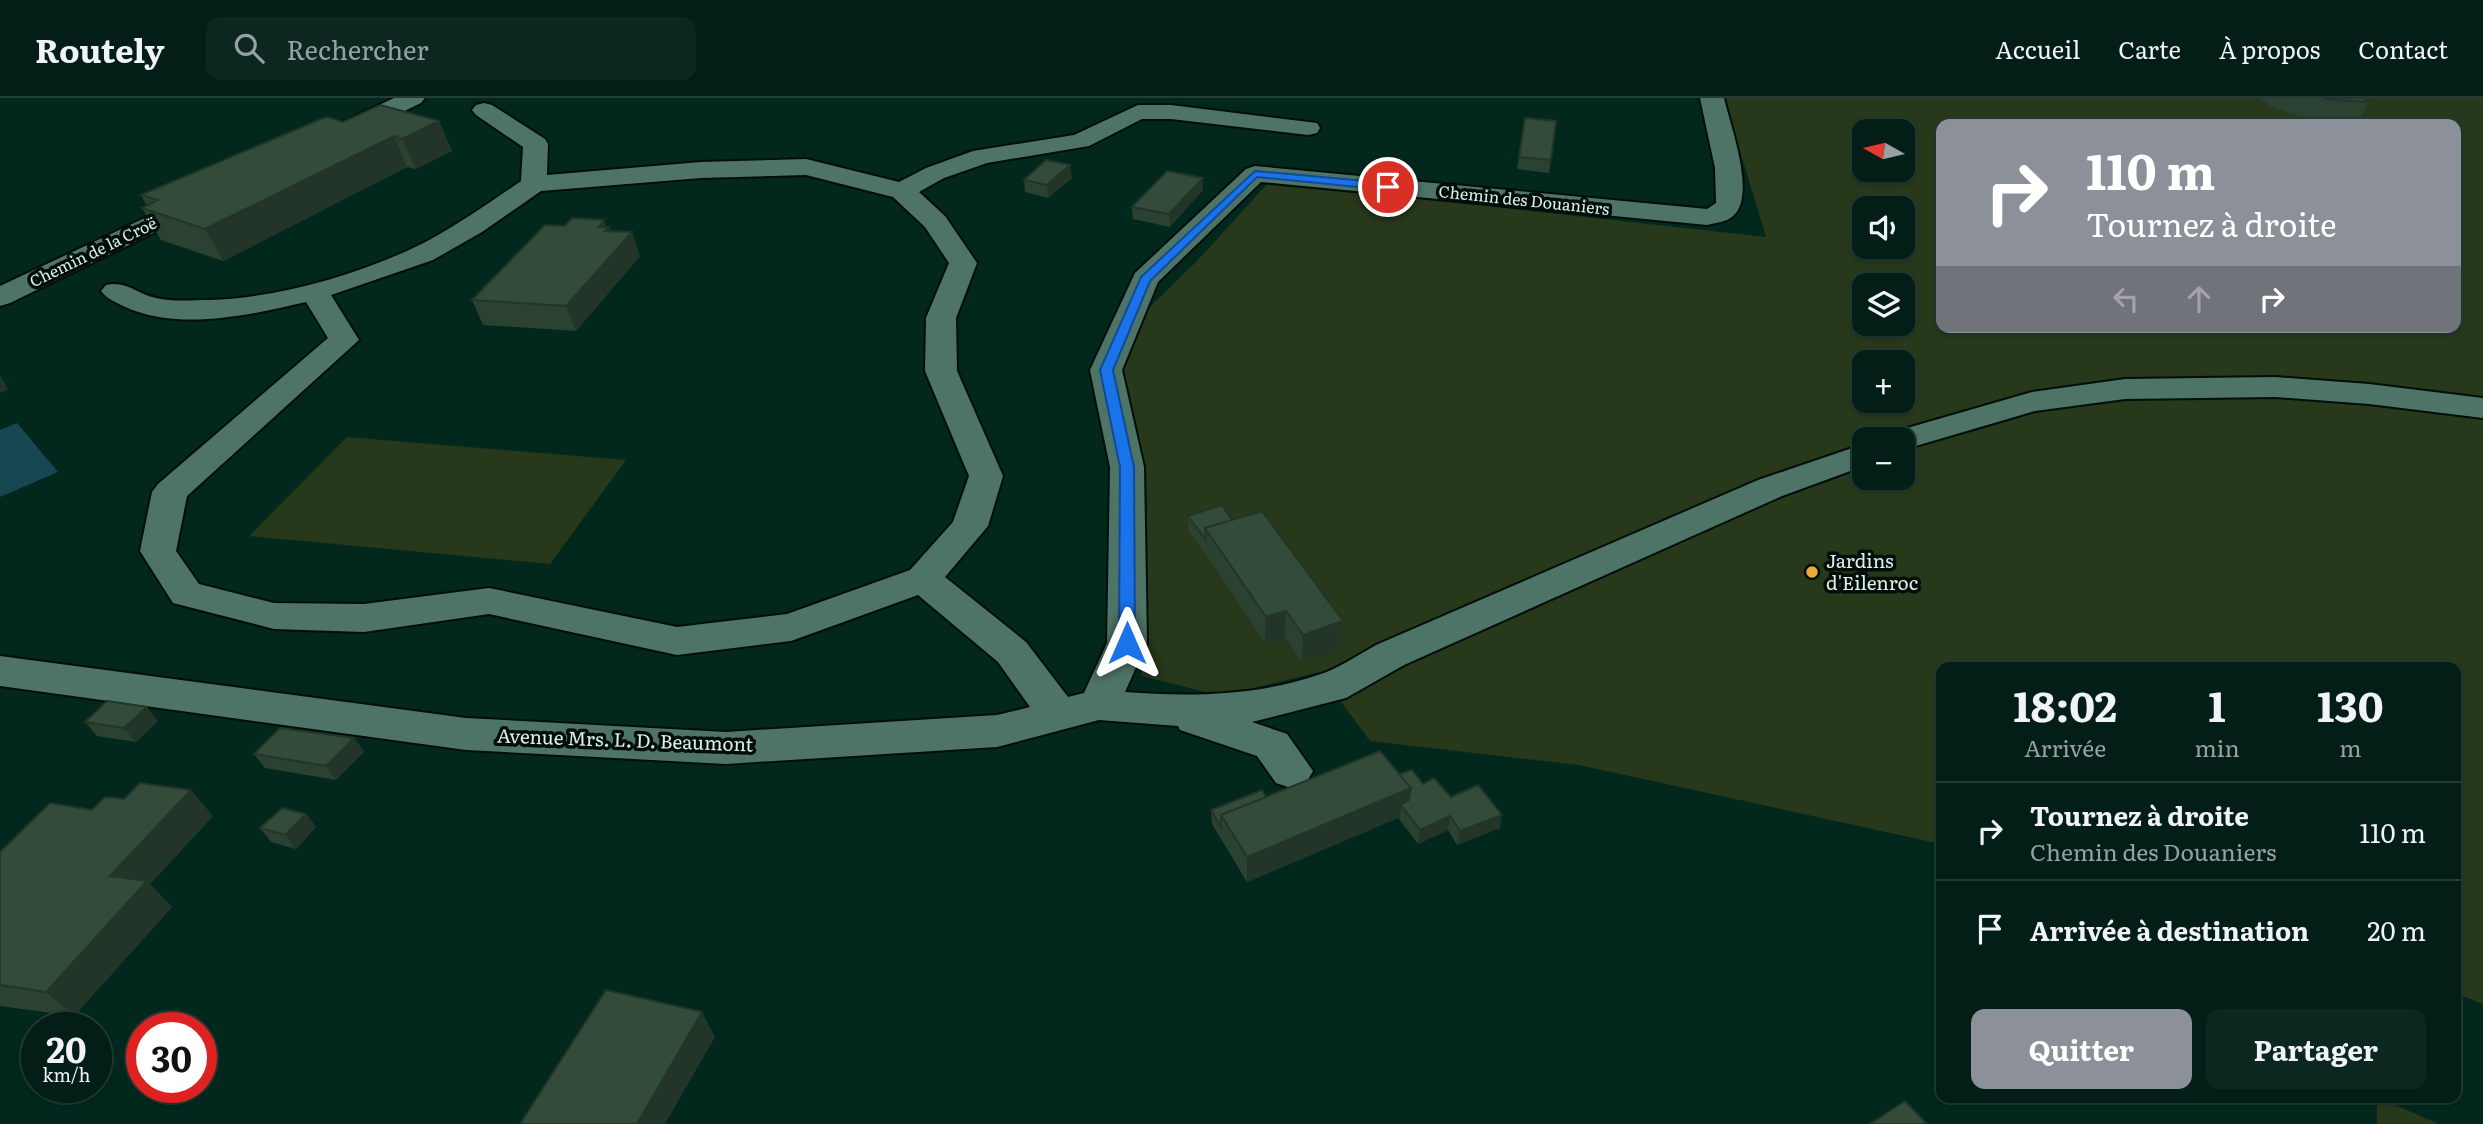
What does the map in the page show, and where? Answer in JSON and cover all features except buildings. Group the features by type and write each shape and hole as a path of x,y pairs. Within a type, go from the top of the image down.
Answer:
{"street":[{"path":"325,140 412,98"},
{"name":"Chemin des Douaniers","path":"1099,705 1127,643 1127,467 1106,370 1145,279 1255,174 1707,218 1722,213 1729,205 1732,190 1712,98"},
{"path":"484,110 536,144 534,184"},
{"path":"902,191 935,173 982,156 1080,141 1138,113 1171,112 1308,128"},
{"path":"116,291 153,307 214,310 314,290 407,261 474,225 534,184 701,170 806,167 902,191 935,222 963,263 941,318 941,371 986,476 970,526 923,579 792,627 677,641 489,601 363,618 274,616 186,594 158,551 170,492 344,340 314,290"},
{"name":"Chemin de la Croë","path":"0,297 225,188"},
{"path":"1915,436 2032,402 2125,389 2275,387 2369,394 2483,408"},
{"name":"Avenue Mrs. L. D. Beaumont","path":"0,671 466,734 726,748 997,731 1099,705 1173,711 1243,709 1332,687 1390,655 1719,510 1852,458"},
{"path":"923,579 1012,652 1058,715"},
{"path":"1173,711 1272,745 1291,771"}],"green space":[{"name":"Jardins d'Eilenroc","path":"1724,98 2483,98 2483,1004 2461,995 2461,662 1936,662 1936,843 1579,765 1370,741 1319,672 1222,696 1141,676 1139,463 1118,362 1133,323 1196,262 1269,182 1766,237"},
{"path":"347,437 626,460 550,564 249,536"},
{"path":"2377,1103 2391,1103 2439,1124 2377,1124"}],"water":[{"path":"17,423 58,472 0,497 0,430"}],"place":[{"name":"Jardins d'Eilenroc","path":"1812,572"}],"route":[{"path":"1127,643 1127,467 1106,370 1145,279 1255,174 1388,187"}]}
